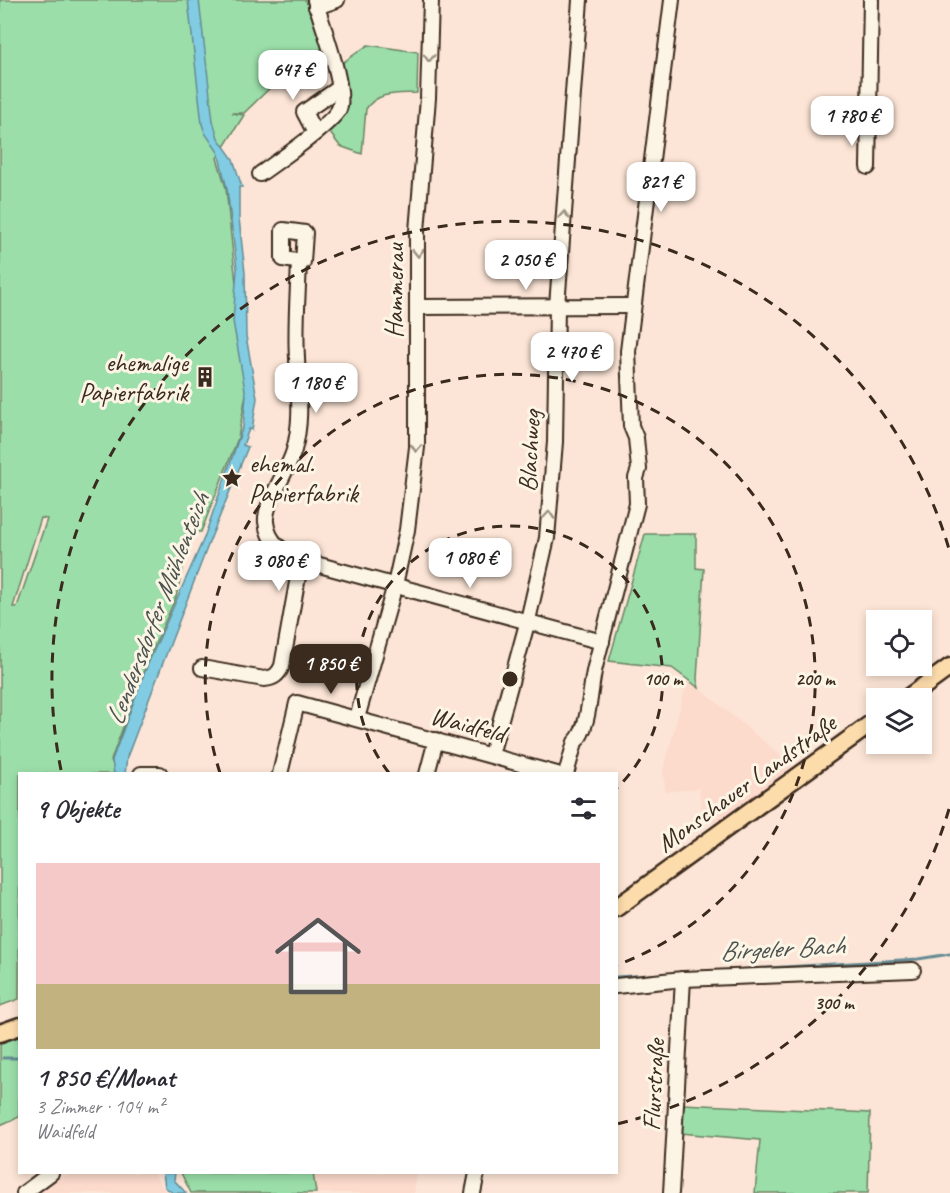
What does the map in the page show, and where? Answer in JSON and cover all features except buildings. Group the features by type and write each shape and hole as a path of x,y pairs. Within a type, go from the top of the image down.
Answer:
{"main road":[{"path":"921,688 950,667"},
{"name":"Monschauer Landstraße","path":"618,907 866,727"},
{"path":"0,1033 18,1027"}],"street":[{"path":"260,174 315,133 338,110 339,88 334,63 316,3 338,0"},
{"name":"Hammerau","path":"357,718 407,530 417,447 417,231 428,98 431,0"},
{"name":"Blachweg","path":"491,755 528,620 547,538 555,442 557,306 580,0"},
{"path":"567,772 575,742 579,739 585,720 594,684 593,676 637,504 636,478 628,433 631,426 628,351 672,0"},
{"path":"868,166 871,0"},
{"path":"315,133 304,112 339,88"},
{"path":"299,261 296,330 299,432 293,453 267,508 265,518 271,540 289,555 301,560 602,642"},
{"path":"418,307 633,306"},
{"path":"202,668 264,679 277,675 282,666 301,560"},
{"name":"Waidfeld","path":"280,772 297,703 549,772"},
{"path":"428,772 436,740"},
{"path":"618,986 683,979 913,970"},
{"name":"Flurstraße","path":"671,1193 683,979"},
{"path":"24,1193 50,1174"},
{"path":"473,1193 477,1174"}],"shaded area":[{"path":"688,679 797,769 715,827 702,810 699,788 666,792 663,771"},
{"path":"70,1174 154,1174 167,1193 39,1193 49,1183"},
{"path":"313,1174 417,1174 414,1193 316,1193"}],"green space":[{"path":"0,0 306,0 322,48 275,83 244,113 232,113 244,115 217,158 226,188 247,389 238,438 201,532 191,532 176,597 146,665 111,760 116,772 18,772 18,999 0,1006","holes":["41,518 47,519 17,607 13,607"]},
{"path":"368,45 418,52 417,93 382,96 371,103 366,109 362,154 340,146 327,129 347,111 349,105 342,63"},
{"path":"645,534 696,534 696,568 704,569 697,679 699,688 672,668 609,661"},
{"path":"18,1034 18,1117 0,1125 0,1042"},
{"path":"682,1104 870,1113 868,1193 755,1193 760,1140 680,1133"},
{"path":"182,1174 313,1174 316,1193 191,1193"}],"water":[{"path":"188,0 199,0 213,121 218,138 233,159 242,187 239,187 239,218 245,273 246,336 257,398 252,430 249,429 243,445 248,447 127,757 125,772 114,772 112,760 147,666 204,538 243,426 246,396 233,321 237,269 227,189 218,152 205,133 202,124"},
{"path":"163,1174 175,1174 174,1180 186,1193 173,1193 165,1187"}],"waterway":[{"name":"Birgeler Bach","path":"618,977 918,959 950,954"},
{"name":"Birgeler Bach","path":"3,1058 18,1058"}],"place":[{"name":"ehemalige Papierfabrik","path":"205,377"},
{"name":"ehemal. Papierfabrik","path":"232,478"}],"water label":[{"name":"Lendersdorfer Mühlenteich","path":"157,609"}]}
